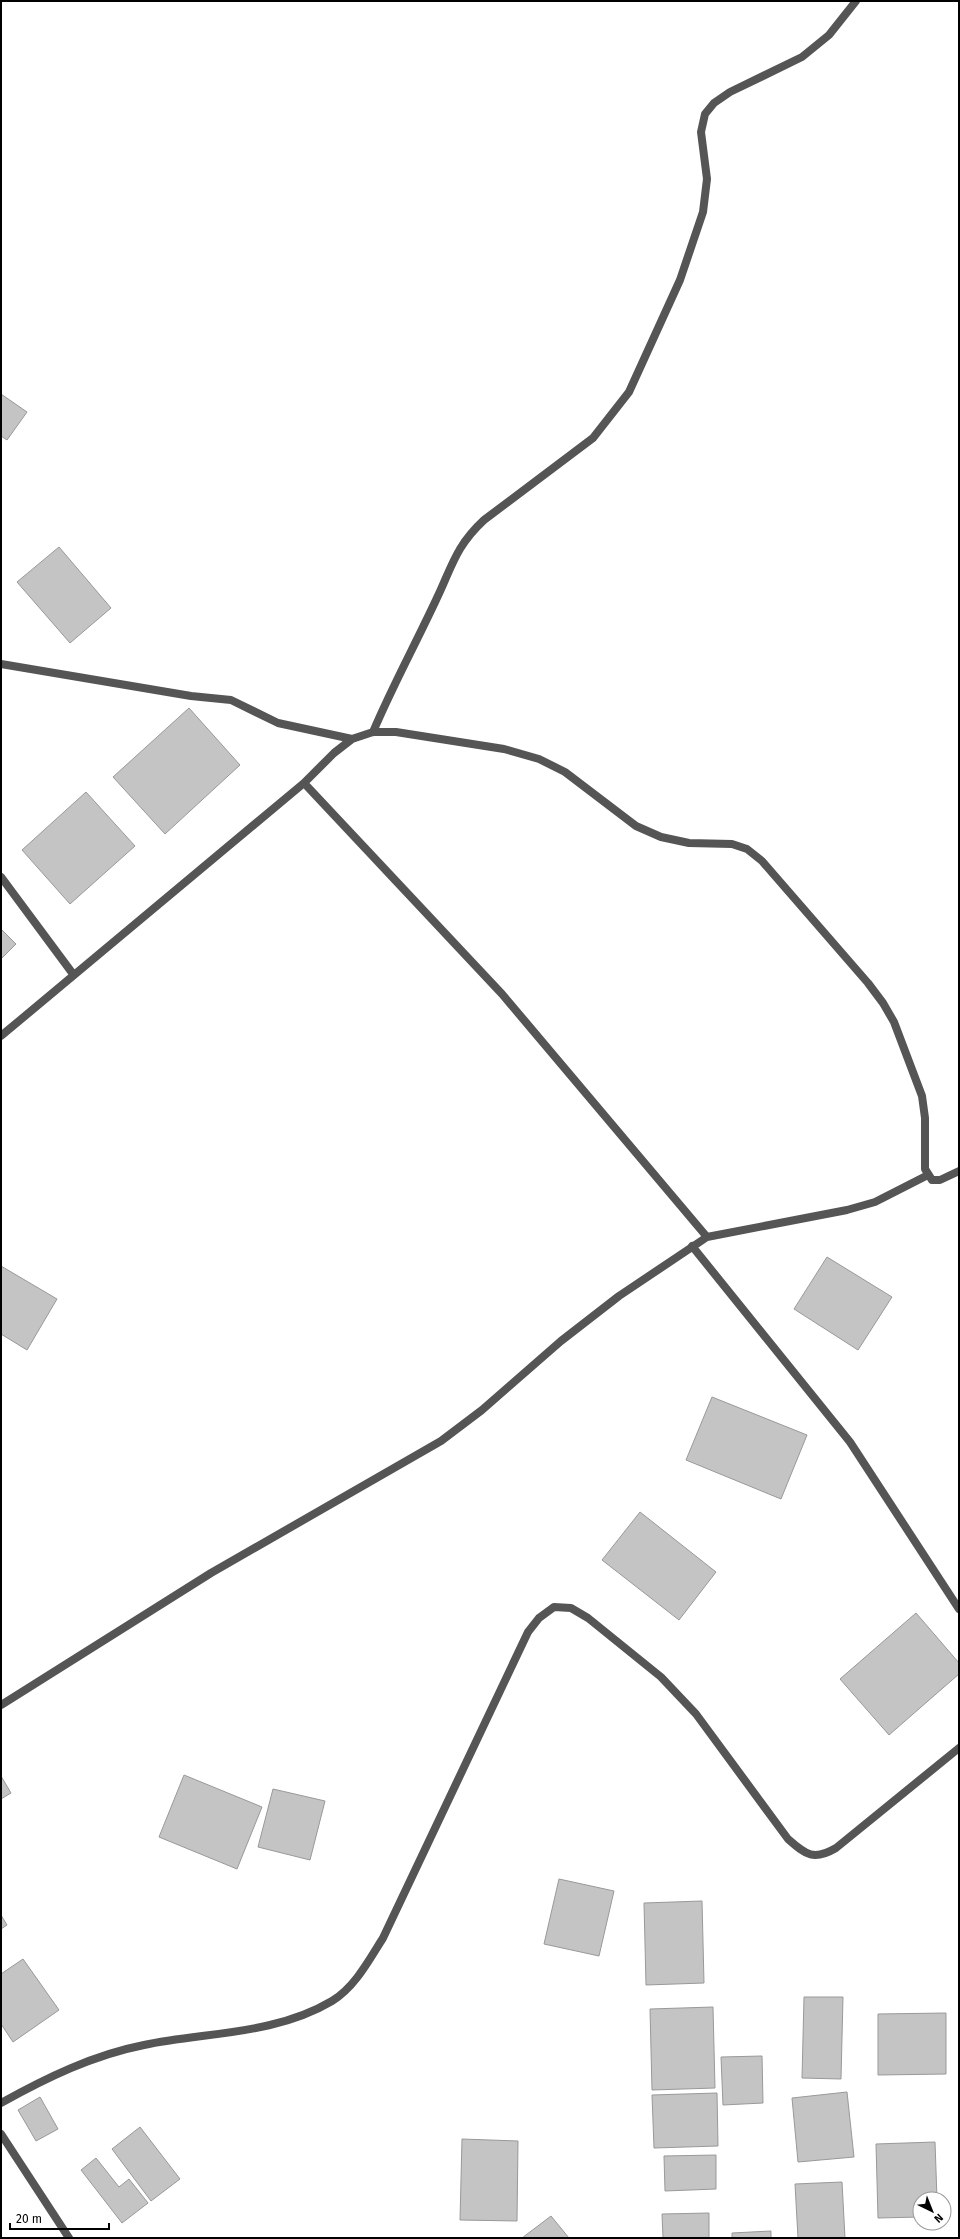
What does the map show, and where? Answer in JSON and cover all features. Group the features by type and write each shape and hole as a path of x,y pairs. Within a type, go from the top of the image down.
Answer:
{"street":[{"path":"373,732 394,683 436,600 457,551 469,534 484,520 593,438 629,392 680,280 703,212 707,179 701,132 705,114 714,103 730,92 802,57 829,35 856,1"},
{"path":"1,664 191,696 231,700 278,723 352,739"},
{"path":"1,1036 73,974 304,783 334,753 352,739 373,732 396,732 504,749 539,759 565,772 636,826 661,837 689,842 732,844 746,849 762,862 868,983 883,1003 894,1022 922,1096 925,1118 925,1169 932,1180 940,1180 959,1171"},
{"path":"304,783 502,994 707,1237"},
{"path":"1,877 73,974"},
{"path":"1,1705 212,1573 441,1441 504,1392 561,1341 618,1296 707,1237 847,1210 875,1202 928,1175"},
{"path":"692,1246 850,1442 959,1609"},
{"path":"1,2103 41,2081 88,2060 144,2045 226,2034 292,2019 333,2001 359,1977 383,1938 528,1632 539,1618 554,1607 571,1608 588,1618 661,1677 696,1714 788,1839 801,1851 812,1856 824,1854 836,1848 959,1748"},
{"path":"1,2134 69,2238"}],"building":[{"path":"1,394 27,412 7,440 1,436"},
{"path":"59,547 111,608 70,643 17,582"},
{"path":"189,708 240,765 165,834 113,777"},
{"path":"86,792 135,846 70,904 22,850"},
{"path":"1,929 16,944 1,959"},
{"path":"827,1257 892,1297 858,1350 794,1309"},
{"path":"1,1266 57,1299 27,1350 1,1334"},
{"path":"712,1397 807,1435 781,1499 686,1460"},
{"path":"640,1512 716,1572 679,1620 602,1560"},
{"path":"916,1613 959,1663 959,1674 889,1735 840,1679"},
{"path":"184,1775 262,1807 237,1869 159,1837"},
{"path":"1,1776 11,1793 1,1799"},
{"path":"273,1789 325,1801 310,1860 258,1847"},
{"path":"559,1879 614,1891 599,1956 544,1944"},
{"path":"702,1901 704,1983 646,1985 644,1903"},
{"path":"1,1915 7,1925 1,1929"},
{"path":"23,1959 59,2010 13,2042 1,2024 1,1974"},
{"path":"804,1997 843,1997 841,2079 802,2078"},
{"path":"713,2007 715,2088 652,2090 650,2009"},
{"path":"946,2013 946,2074 878,2075 878,2014"},
{"path":"762,2056 763,2103 723,2105 721,2057"},
{"path":"847,2092 854,2157 798,2162 792,2098"},
{"path":"717,2093 718,2146 654,2148 652,2095"},
{"path":"40,2097 58,2129 36,2141 18,2110"},
{"path":"140,2127 180,2179 151,2201 112,2149"},
{"path":"462,2139 518,2141 517,2221 460,2220"},
{"path":"935,2142 937,2191 912,2191 912,2217 878,2218 876,2144"},
{"path":"716,2155 716,2189 665,2191 664,2156"},
{"path":"96,2158 119,2187 129,2179 148,2203 122,2223 81,2170"},
{"path":"842,2182 845,2238 798,2238 795,2184"},
{"path":"709,2213 709,2238 663,2238 662,2214"},
{"path":"551,2216 569,2238 522,2238"},
{"path":"771,2231 771,2238 732,2238 732,2233"}]}
